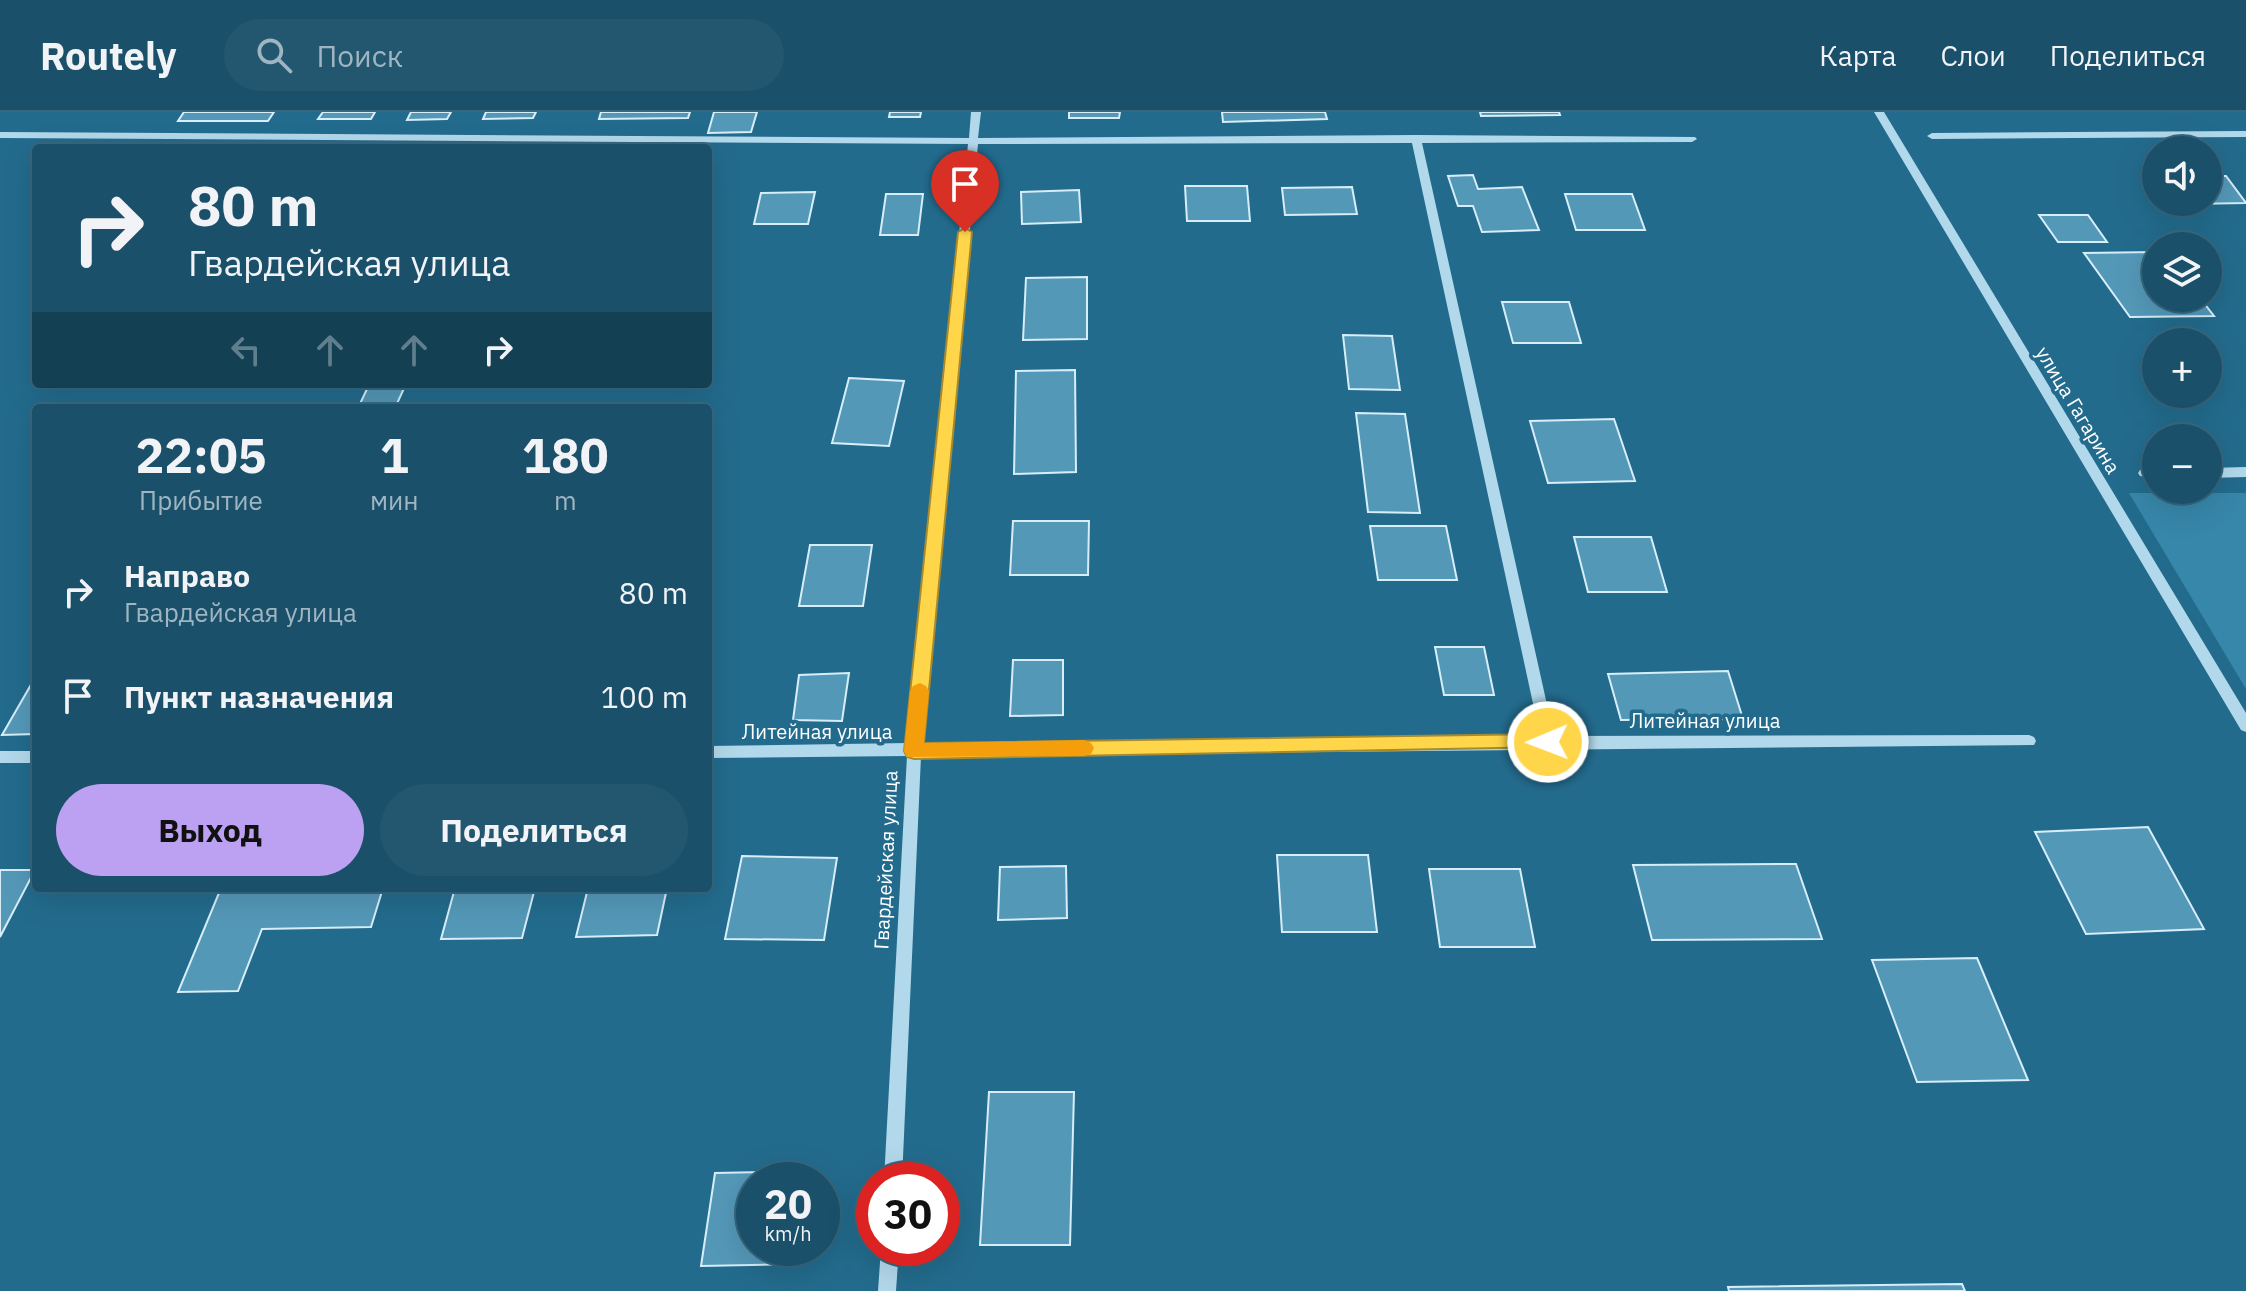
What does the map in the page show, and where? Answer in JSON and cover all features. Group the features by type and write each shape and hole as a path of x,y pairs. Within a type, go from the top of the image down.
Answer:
{"street":[{"name":"Гвардейская улица","path":"894,1162 914,751 976,112"},
{"name":"улица Гагарина","path":"1879,112 2246,726"},
{"path":"1932,136 2246,134"},
{"path":"0,135 974,141 1692,139"},
{"path":"1416,138 1548,742"},
{"path":"2222,473 2246,472"},
{"name":"Литейная улица","path":"712,752 1548,742 2029,741"},
{"path":"0,757 32,757"},
{"path":"887,1291 889,1266"}],"shaded area":[{"path":"2129,493 2142,493 2142,504 2222,504 2222,493 2246,493 2246,689"}],"building":[{"path":"184,112 274,112 268,121 178,121"},
{"path":"323,112 375,112 371,119 318,119"},
{"path":"411,112 451,112 447,119 407,120"},
{"path":"486,112 536,112 533,118 483,119"},
{"path":"601,112 690,112 688,118 599,119"},
{"path":"714,112 757,112 751,132 708,133"},
{"path":"890,112 921,112 920,117 889,117"},
{"path":"1069,112 1120,112 1119,118 1069,118"},
{"path":"1222,112 1325,112 1327,119 1223,122"},
{"path":"1480,112 1559,112 1560,115 1481,116"},
{"path":"1473,175 1478,189 1522,187 1539,230 1482,232 1473,206 1458,206 1448,176"},
{"path":"2222,176 2226,176 2246,203 2222,203"},
{"path":"1185,186 1247,186 1250,221 1187,221"},
{"path":"1352,187 1357,214 1285,215 1282,188"},
{"path":"1079,190 1081,222 1022,224 1021,192"},
{"path":"815,192 808,224 754,224 761,193"},
{"path":"886,194 923,194 918,235 880,235"},
{"path":"1565,194 1632,194 1645,230 1576,230"},
{"path":"2039,215 2088,215 2107,242 2058,242"},
{"path":"2142,252 2142,312 2211,312 2214,316 2130,317 2084,253"},
{"path":"1087,277 1087,339 1023,340 1026,278"},
{"path":"1502,302 1569,302 1581,343 1513,343"},
{"path":"1343,335 1392,336 1400,390 1349,389"},
{"path":"1075,370 1076,472 1014,474 1016,371"},
{"path":"849,378 904,381 889,446 832,443"},
{"path":"404,388 397,404 360,404 367,389 349,389"},
{"path":"1356,413 1405,414 1420,513 1368,512"},
{"path":"1614,419 1635,481 1548,483 1530,421"},
{"path":"1013,521 1089,521 1088,575 1010,575"},
{"path":"1370,526 1446,526 1457,580 1378,580"},
{"path":"1574,537 1651,537 1667,592 1588,592"},
{"path":"810,545 872,545 863,606 799,606"},
{"path":"1435,647 1484,647 1494,695 1444,695"},
{"path":"1013,660 1063,660 1063,715 1010,716"},
{"path":"1728,671 1743,719 1621,720 1608,674"},
{"path":"849,673 842,721 793,720 799,675"},
{"path":"32,683 32,734 2,735"},
{"path":"2148,827 2204,929 2086,934 2035,832"},
{"path":"1277,855 1368,855 1377,932 1282,932"},
{"path":"742,856 837,858 824,940 725,939"},
{"path":"1796,864 1822,939 1652,940 1633,865"},
{"path":"1066,866 1067,918 998,920 1000,867"},
{"path":"1429,869 1520,869 1535,947 1440,947"},
{"path":"0,870 32,870 32,876 0,937"},
{"path":"219,892 382,892 371,927 262,929 238,991 178,992"},
{"path":"454,892 534,892 522,938 441,939"},
{"path":"587,892 666,892 657,935 576,937"},
{"path":"1977,958 2028,1080 1917,1082 1872,960"},
{"path":"989,1092 1074,1092 1070,1245 980,1245"},
{"path":"715,1173 736,1173 736,1265 701,1266"},
{"path":"1962,1284 1965,1291 1729,1291 1728,1287"}],"slow traffic":[{"path":"920,691 914,751 1084,748"}],"route":[{"path":"965,232 914,751 1548,742"}]}
